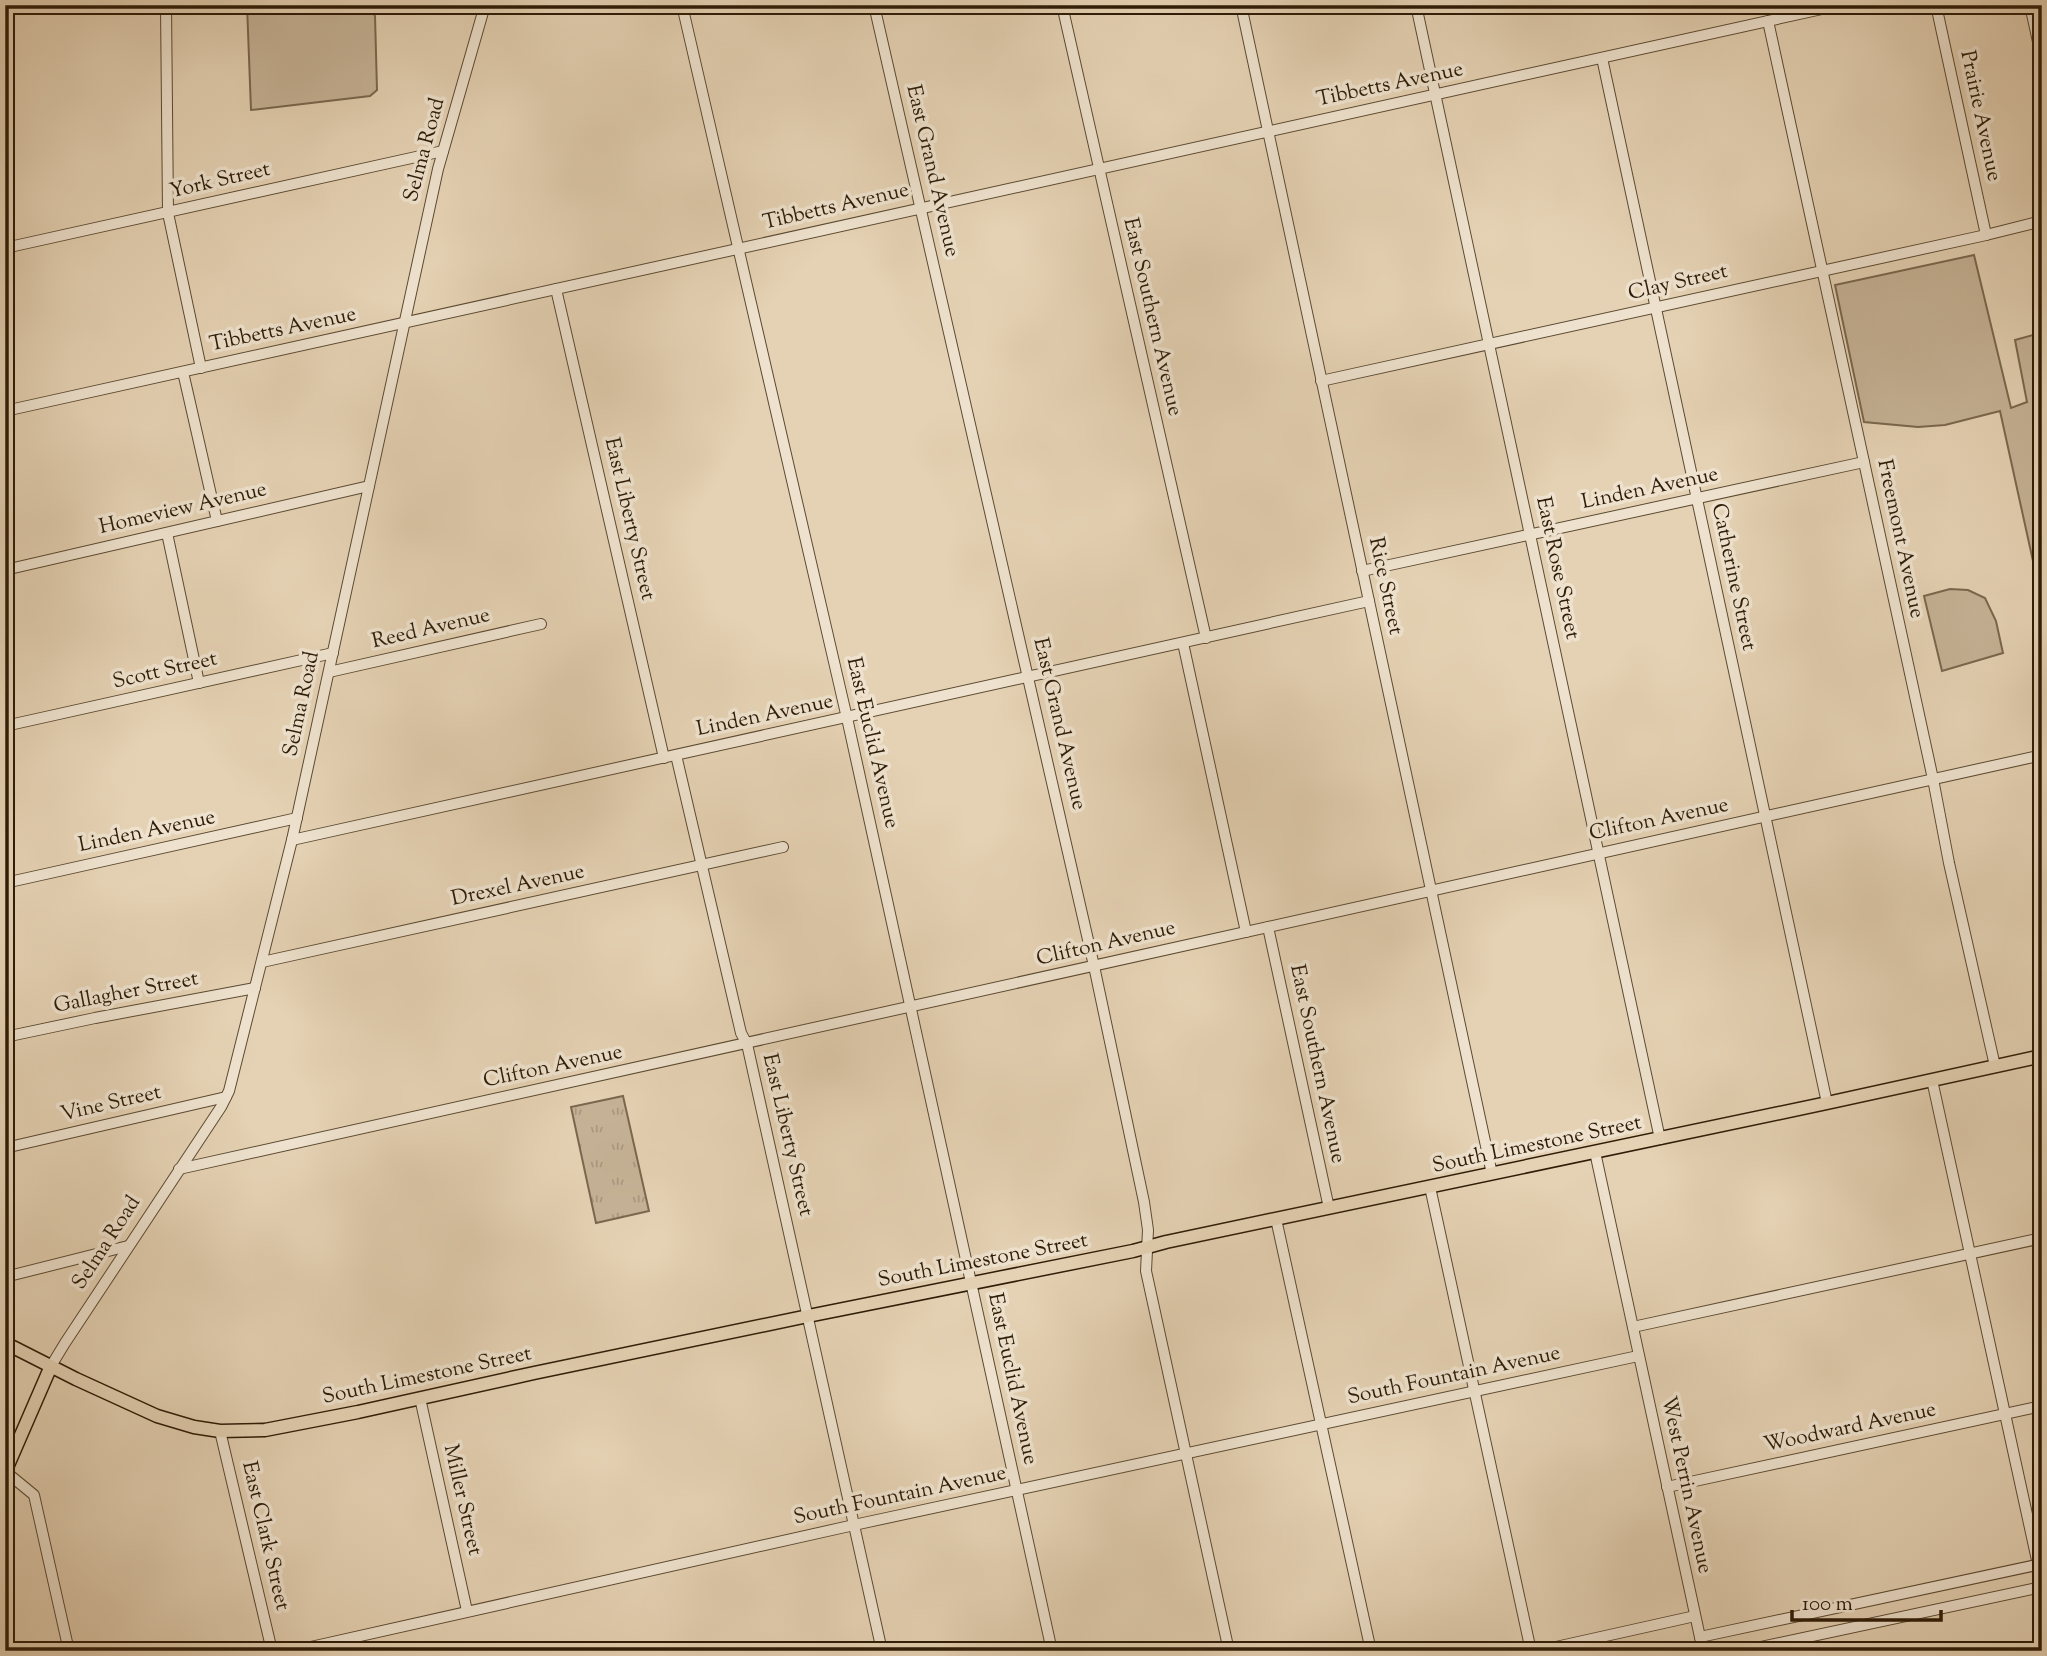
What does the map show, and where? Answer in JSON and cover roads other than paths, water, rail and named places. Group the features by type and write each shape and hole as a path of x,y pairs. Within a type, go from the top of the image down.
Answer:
{"main road":[{"name":"South Limestone Street","path":"5,1343 149,1413 220,1431 265,1430 1147,1247 2042,1056"},
{"path":"6,1472 51,1366"}],"street":[{"path":"166,5 168,213 201,368"},
{"name":"Selma Road","path":"51,1366 226,1097 235,1071 297,818 443,151 485,5"},
{"name":"East Euclid Avenue","path":"682,5 847,718 1052,1651"},
{"name":"East Grand Avenue","path":"874,5 1094,966 1144,1202 1147,1230 1146,1271 1229,1651"},
{"name":"East Southern Avenue","path":"1062,5 1206,638"},
{"name":"Rice Street","path":"1241,5 1492,1174"},
{"name":"East Rose Street","path":"1416,5 1660,1139"},
{"name":"Tibbetts Avenue","path":"5,411 1840,5"},
{"name":"Prairie Avenue","path":"1936,5 1986,236"},
{"path":"2030,5 2042,60"},
{"name":"Freemont Avenue","path":"1768,21 1995,1066"},
{"name":"Catherine Street","path":"1602,58 1827,1103"},
{"name":"York Street","path":"5,248 443,151"},
{"name":"Clay Street","path":"1321,381 1986,236 2042,221"},
{"name":"East Liberty Street","path":"556,289 664,758"},
{"path":"183,372 217,521"},
{"name":"Linden Avenue","path":"1362,571 1864,462"},
{"name":"Homeview Avenue","path":"5,570 369,486"},
{"path":"167,533 199,683"},
{"name":"Linden Avenue","path":"292,840 1369,601"},
{"name":"Reed Avenue","path":"329,672 541,624"},
{"path":"1183,643 1246,932"},
{"name":"Scott Street","path":"5,726 333,653"},
{"name":"East Liberty Street","path":"676,755 741,1033 747,1044 882,1651"},
{"name":"Clifton Avenue","path":"179,1169 2042,755"},
{"name":"Linden Avenue","path":"5,883 297,818"},
{"name":"Drexel Avenue","path":"262,962 783,847"},
{"name":"East Southern Avenue","path":"1268,927 1329,1208"},
{"name":"Gallagher Street","path":"5,1037 95,1017 255,988"},
{"path":"1742,1651 2042,1585 2040,1564 1932,1080"},
{"name":"Vine Street","path":"5,1148 226,1097"},
{"name":"West Perrin Avenue","path":"1595,1152 1703,1651"},
{"path":"1430,1187 1531,1651"},
{"path":"1276,1219 1371,1651"},
{"path":"1633,1327 2042,1238"},
{"path":"5,1262 7,1276 128,1246"},
{"name":"South Fountain Avenue","path":"293,1651 854,1525 1638,1356"},
{"name":"Miller Street","path":"419,1398 467,1611"},
{"name":"Woodward Avenue","path":"1667,1487 2042,1406"},
{"name":"East Clark Street","path":"220,1431 272,1651"},
{"path":"6,1472 34,1495 69,1651"},
{"path":"1700,1637 2040,1564"},
{"path":"1538,1651 1695,1616"}]}
